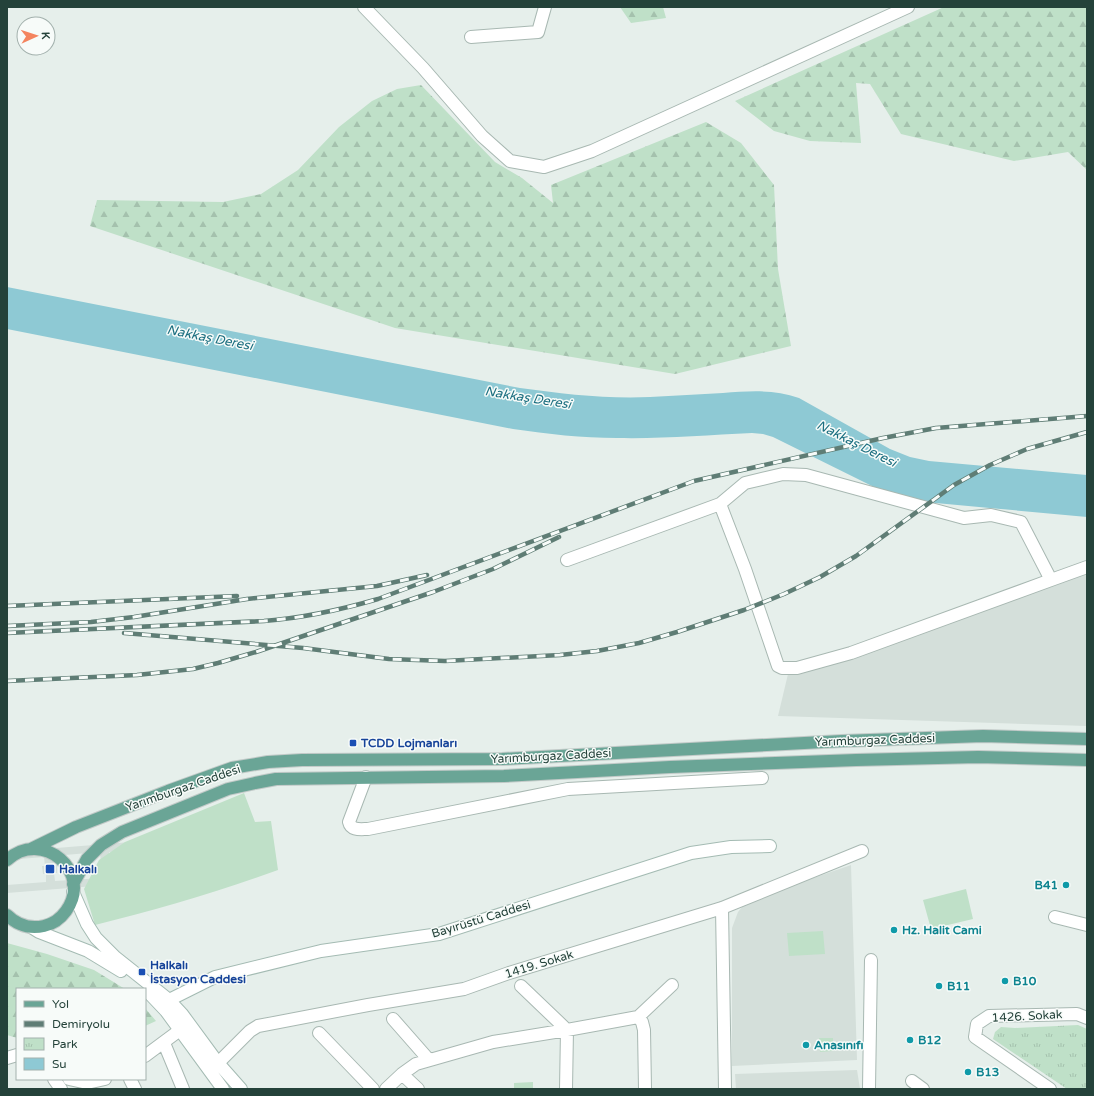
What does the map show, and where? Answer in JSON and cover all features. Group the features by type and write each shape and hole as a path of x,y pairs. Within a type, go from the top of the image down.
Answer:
{"main road":[{"name":"Yarımburgaz Caddesi","path":"9,857 31,849 76,827 168,791 232,768 268,762 302,760 502,759 842,741 983,736 1087,740"},
{"name":"Yarımburgaz Caddesi","path":"7,923 46,925 59,918 69,906 73,888 87,859 101,845 116,835 228,790 276,779 504,776 670,767 955,758 1087,760"},
{"path":"366,760 366,777"},
{"path":"31,849 45,850 59,857 69,869 73,888"},
{"path":"7,915 26,925"}],"street":[{"path":"364,7 423,68 482,136 510,161 544,167 592,151 908,7"},
{"path":"472,37 538,32 545,7"},
{"path":"567,560 720,504 745,483 783,474 806,475 964,518 991,515 1021,522 1051,580"},
{"path":"720,504 745,569 778,666 782,668 797,668 851,653 1087,567"},
{"path":"366,777 349,822 354,829 368,829 568,789 762,778"},
{"name":"Bayırüstü Caddesi","path":"169,1000 215,977 322,951 439,934 691,852 731,847 770,846"},
{"name":"1419. Sokak","path":"218,1063 250,1031 258,1026 368,1005 464,989 509,973 722,908 862,850"},
{"path":"73,888 87,924 96,938 115,957 169,1000 182,1014 218,1063 241,1089"},
{"path":"722,908 725,1089"},
{"path":"1055,917 1087,925"},
{"path":"26,925 39,932 88,952 109,963 128,975 143,988"},
{"path":"869,1089 871,960"},
{"path":"386,1089 402,1074 416,1064 493,1042 638,1017 672,985"},
{"path":"521,986 567,1030 566,1089"},
{"path":"146,991 157,1000 223,1089"},
{"name":"1426. Sokak","path":"1050,1089 975,1037 977,1024 989,1016 1077,1014 1087,1018"},
{"path":"638,1017 642,1022 644,1030 645,1089"},
{"path":"393,1019 430,1060"},
{"path":"146,1055 180,1030"},
{"path":"319,1033 373,1089"},
{"path":"164,1042 183,1089"},
{"path":"402,1074 418,1089"},
{"path":"55,1080 61,1089"},
{"path":"74,1080 87,1083 100,1080"},
{"path":"130,1080 135,1089"},
{"path":"912,1081 924,1089"}],"shaded area":[{"path":"1087,564 1087,726 778,716 788,674"},
{"path":"180,838 182,879 7,893 7,885 46,882 46,874 43,874 42,866 45,866 44,857 7,860 7,852","holes":["154,848 111,877 109,852","100,852 102,878 55,881 54,873 57,873 57,865 53,865 53,856"]},
{"path":"851,865 857,1060 732,1066 732,928 738,912 747,901"},
{"path":"857,1070 860,1089 736,1089 735,1074"}],"green space":[{"path":"620,7 663,7 666,18 631,23"},
{"path":"944,7 1087,7 1087,170 1068,152 1014,161 901,134 870,84 856,83 861,143 810,141 774,131 735,101"},
{"path":"421,85 495,162 522,178 553,203 551,185 706,122 741,143 774,185 778,269 791,346 675,374 395,328 90,226 97,200 223,202 261,194 298,170 339,127 372,101 397,89"},
{"path":"244,793 255,822 271,821 278,870 187,900 95,925 84,889 99,860 125,842"},
{"path":"966,889 973,919 931,929 923,900"},
{"path":"823,931 825,954 789,956 787,933"},
{"path":"7,943 47,954 94,970 123,988 16,988 16,1038 7,1035"},
{"path":"146,1009 156,1021 146,1026"},
{"path":"1078,1025 1087,1029 1087,1089 1067,1089 993,1039 995,1032 1001,1027 1015,1028"},
{"path":"819,1038 833,1038 833,1051 820,1052"},
{"path":"533,1082 533,1089 514,1089 514,1083"}],"water":[{"name":"Nakkaş Deresi","path":"7,287 520,388 601,397 650,397 752,391 790,395 799,398 890,449 910,457 929,461 1087,475 1087,517 925,502 874,487 773,437 763,434 752,433 604,438 526,431 7,329"}],"railway":[{"path":"7,633 264,621 321,613 378,599 694,481 883,438 936,428 1087,416"},
{"path":"124,633 303,648 389,659 445,661 560,655 597,651 639,643 744,610 784,594 820,577 856,556 954,485 990,465 1027,449 1087,432"},
{"path":"7,681 137,675 193,669 218,663 256,652 433,592 493,569 559,537"},
{"path":"7,626 91,622 134,617 247,599 377,586 427,575"},
{"path":"7,606 237,596"}],"place":[{"name":"TCDD Lojmanları","path":"353,743"},
{"name":"Halkalı","path":"50,869"},
{"name":"B41","path":"1066,885"},
{"name":"Hz. Halit Cami","path":"894,930"},
{"name":"Halkalı İstasyon Caddesi","path":"142,972"},
{"name":"B10","path":"1005,981"},
{"name":"B11","path":"939,986"},
{"name":"B12","path":"910,1040"},
{"name":"Anasınıfı","path":"806,1045"},
{"name":"B13","path":"968,1072"}]}
